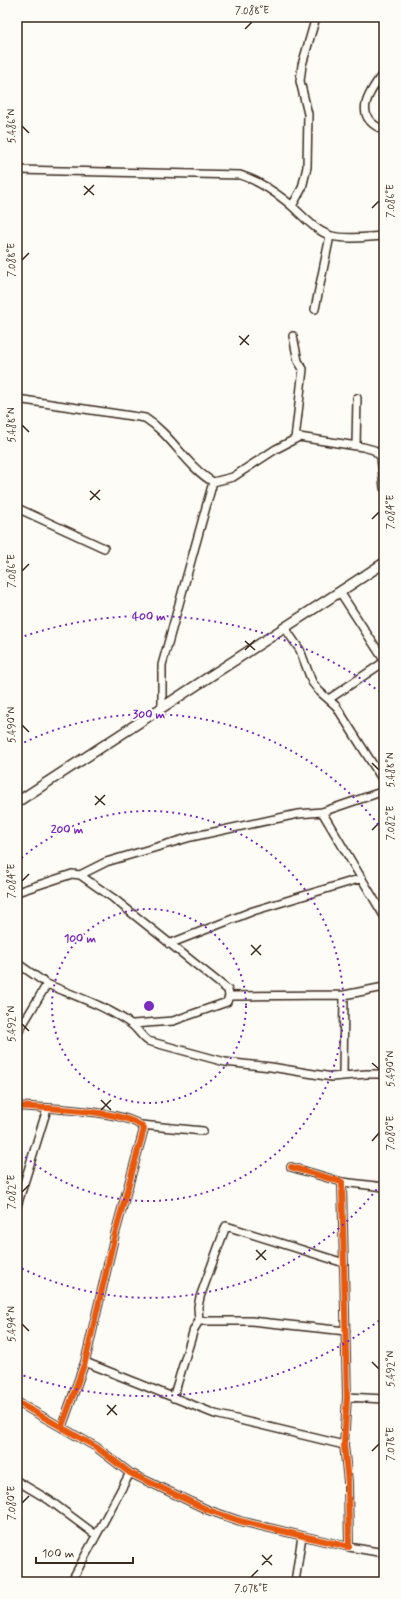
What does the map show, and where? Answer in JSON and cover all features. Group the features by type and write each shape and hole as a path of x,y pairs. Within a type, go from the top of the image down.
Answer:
{"main road":[{"path":"17,802 384,563"}],"street":[{"path":"292,206 304,183 307,167 308,114 300,81 302,65 316,17"},
{"path":"384,72 375,83 365,103 365,116 370,122 384,130"},
{"path":"17,170 240,175 257,181 292,206 317,228 330,236 353,238 384,236"},
{"path":"315,308 330,236"},
{"path":"293,336 298,360 303,368 295,439"},
{"path":"356,398 356,446"},
{"path":"17,399 145,418 158,427 202,475 213,482 234,476 276,449 299,437 374,450 381,457 384,488"},
{"path":"162,708 162,665 213,482"},
{"path":"17,508 104,548"},
{"path":"329,699 384,661 340,592"},
{"path":"285,628 300,650 312,682 319,691 336,706 384,782"},
{"path":"80,875 106,862 191,837 298,814 322,812 384,791"},
{"path":"322,812 384,916"},
{"path":"17,892 72,874 80,875 113,898 228,990 229,996 227,1002 172,1021 133,1024 94,1004 47,984 30,974 17,963"},
{"path":"170,944 253,911 362,878"},
{"path":"17,1034 47,984"},
{"path":"229,996 344,995 384,987"},
{"path":"344,995 344,1076"},
{"path":"133,1024 140,1036 148,1041 225,1062 271,1066 332,1077 384,1074"},
{"path":"17,1106 104,1113 136,1121 144,1129 115,1234 86,1362 62,1426"},
{"path":"17,1206 47,1109"},
{"path":"141,1125 203,1131"},
{"path":"291,1167 342,1182 384,1187"},
{"path":"342,1182 347,1397 344,1445 348,1482 349,1547"},
{"path":"173,1398 194,1329 199,1321 198,1307 200,1297 226,1226 344,1263"},
{"path":"199,1321 251,1321 346,1331"},
{"path":"86,1362 215,1414 344,1445"},
{"path":"347,1397 384,1399"},
{"path":"17,1402 62,1426 96,1447 130,1473 208,1510 240,1521 349,1547 384,1553"},
{"path":"71,1582 130,1473"},
{"path":"17,1480 49,1500 96,1535"},
{"path":"296,1582 302,1536"}],"cycle path":[{"path":"17,1106 65,1109 105,1114 123,1118 136,1123 144,1129 115,1234 85,1362 62,1426"},
{"path":"17,1402 96,1447 130,1473 208,1510 240,1521 349,1547 348,1482 344,1445 347,1397 342,1182 291,1167"}]}
